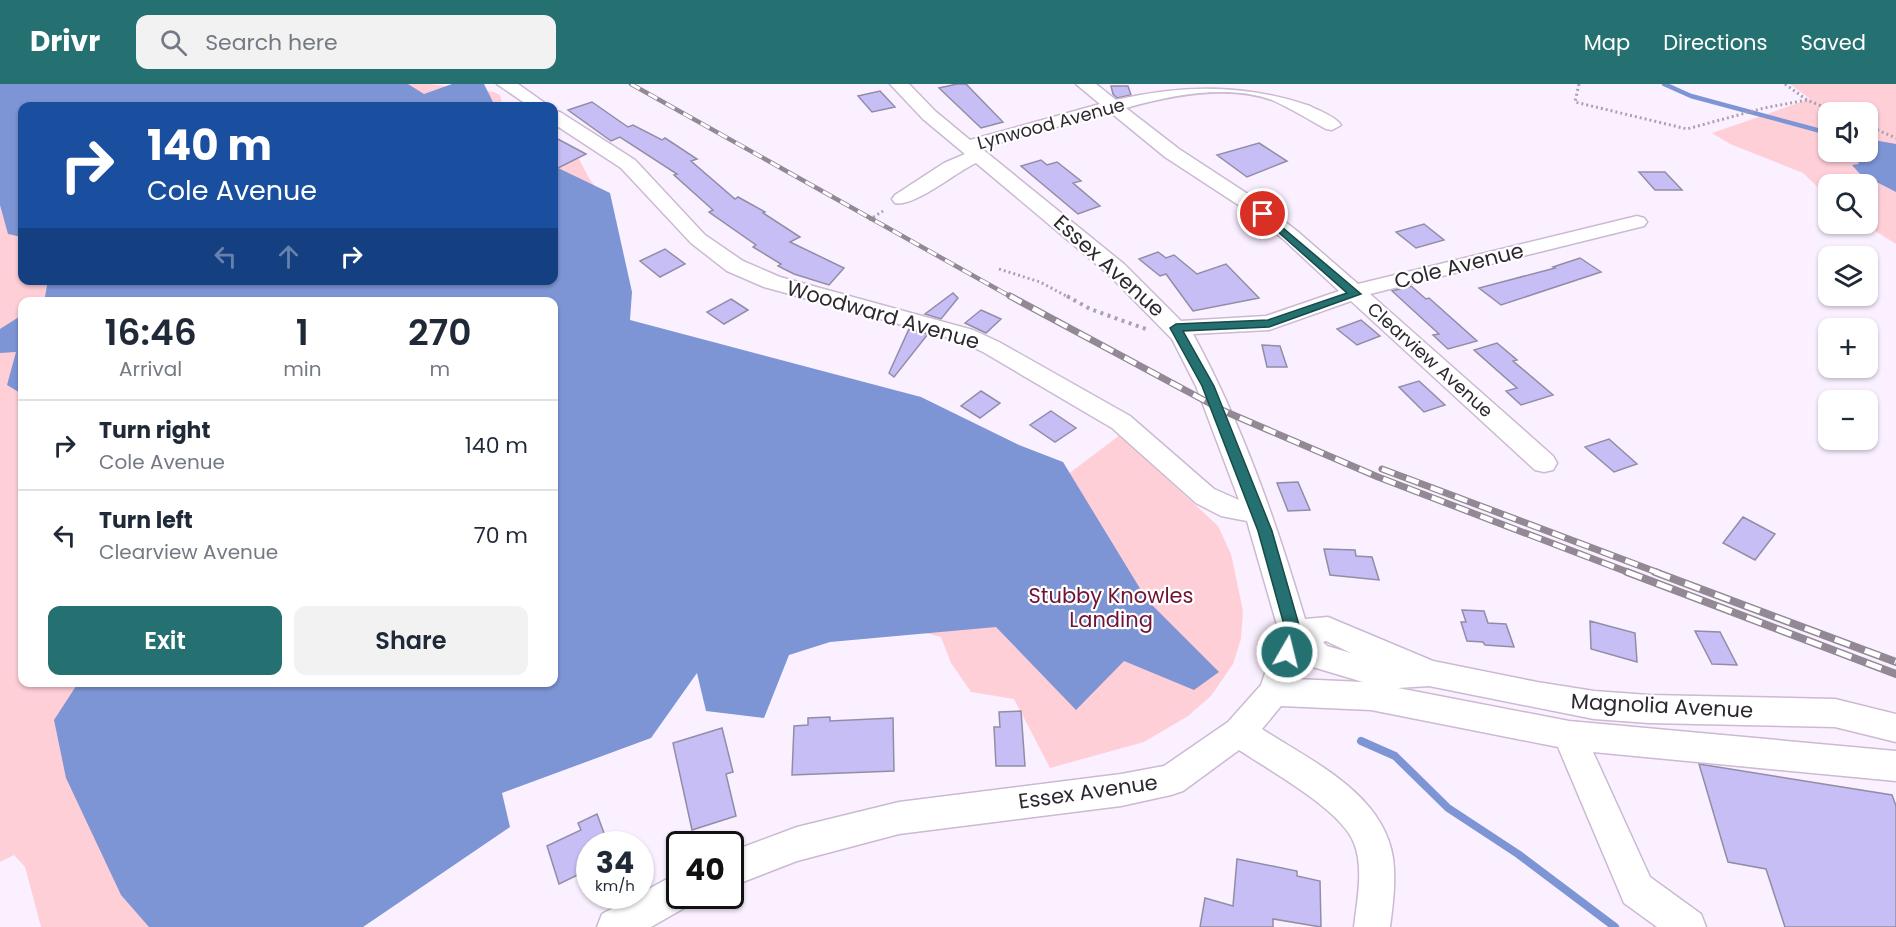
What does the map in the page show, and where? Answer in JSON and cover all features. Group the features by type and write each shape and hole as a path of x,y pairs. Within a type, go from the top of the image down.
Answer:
{"street":[{"path":"506,84 534,102"},
{"name":"Clearview Avenue","path":"1085,84 1172,153 1250,204 1290,235 1544,464"},
{"name":"Lynwood Avenue","path":"902,199 974,151 1167,92 1238,86 1254,88 1277,96 1332,125"},
{"name":"Essex Avenue","path":"744,865 797,844 899,818 1121,790 1171,780 1239,732 1274,692 1294,632 1283,588 1257,512 1208,386 1179,331 1090,246 929,115 909,87"},
{"name":"Woodward Avenue","path":"558,119 628,164 698,239 735,266 772,282 859,304 965,335 991,347 1121,422 1205,496 1232,508 1257,512"},
{"name":"Cole Avenue","path":"1179,331 1269,323 1364,289 1637,222"},
{"name":"Magnolia Avenue","path":"1294,632 1328,629 1429,673 1503,690 1594,705 1649,709 1835,713 1896,728"},
{"path":"1274,692 1371,696 1569,735 1896,766"},
{"path":"1239,732 1355,813 1370,836 1377,877 1372,927"},
{"path":"1569,735 1637,890 1688,927"},
{"path":"615,927 666,898"}],"path":[{"path":"1579,84 1575,102 1688,129 1782,104 1807,100"},
{"path":"1785,84 1807,100 1818,105"},
{"path":"1878,130 1896,138"},
{"path":"869,220 883,211"},
{"path":"999,269 1040,282 1090,309 1134,326 1154,332 1179,331"}],"green space":[{"name":"Stubby Knowles Landing","path":"0,84 430,84 494,92 500,95 502,102 18,102 18,285 558,285 558,142 575,153 594,185 590,325 1055,484 1120,435 1218,526 1231,554 1243,611 1241,639 1233,664 1211,696 1188,716 1144,742 1050,768 1014,699 971,692 951,663 941,637 922,632 752,634 485,781 442,868 414,891 388,902 299,927 41,927 25,867 14,855 0,862"},
{"path":"1790,84 1896,84 1896,244 1878,233 1878,174 1818,174 1818,187 1803,173 1730,144 1712,133 1810,99"}],"water":[{"path":"0,84 408,84 424,94 452,84 484,84 493,102 18,102 18,236 8,234 0,205"},
{"path":"1878,141 1896,144 1896,192 1878,183 1878,174 1859,173 1852,165 1859,164 1858,162 1878,162"},
{"path":"558,168 610,193 632,292 630,320 921,397 1019,445 1063,462 1147,600 1219,672 1194,690 1124,661 1076,710 996,627 830,642 789,655 764,718 706,711 697,673 651,738 502,793 510,827 363,927 149,927 121,895 66,778 54,720 75,687 558,687 558,297 45,297 47,285 558,285"},
{"path":"18,318 18,392 7,385 16,352 0,353 0,329"}],"building":[{"path":"966,84 1003,122 981,128 939,88"},
{"path":"1111,86 1128,86 1131,95 1117,98"},
{"path":"880,91 895,107 872,112 858,96"},
{"path":"592,102 628,127 633,125 662,140 665,138 697,159 691,161 735,199 738,197 765,212 763,213 800,237 790,242 844,268 829,285 794,274 778,266 781,264 753,247 756,245 709,212 713,210 674,175 677,174 620,137 611,141 568,110"},
{"path":"558,139 586,154 558,168"},
{"path":"1259,143 1287,161 1247,177 1217,155"},
{"path":"1041,160 1047,165 1057,162 1081,181 1073,183 1100,206 1078,214 1021,166"},
{"path":"1639,172 1665,172 1682,190 1655,190"},
{"path":"1424,224 1444,240 1416,248 1396,232"},
{"path":"665,249 685,264 660,277 640,261"},
{"path":"1158,252 1166,258 1174,255 1197,274 1226,264 1259,298 1193,311 1166,274 1160,276 1139,259"},
{"path":"1580,258 1601,272 1501,305 1479,288 1555,268 1553,267"},
{"path":"1411,286 1426,299 1429,298 1477,341 1448,349 1433,335 1439,334 1392,291"},
{"path":"953,293 958,298 941,319 925,314"},
{"path":"731,299 748,310 724,324 707,312"},
{"path":"981,310 1001,319 986,333 965,323"},
{"path":"1361,320 1380,336 1357,345 1337,329"},
{"path":"909,329 928,334 894,377 889,373"},
{"path":"1497,343 1517,360 1513,361 1553,395 1521,405 1506,391 1517,388 1474,350"},
{"path":"1262,345 1280,346 1287,367 1267,367"},
{"path":"1419,381 1445,405 1424,412 1399,387"},
{"path":"981,391 1000,403 980,418 961,406"},
{"path":"1051,411 1076,428 1055,442 1030,425"},
{"path":"1609,439 1637,464 1614,472 1585,447"},
{"path":"1298,482 1310,510 1288,511 1277,483"},
{"path":"1743,517 1775,534 1755,560 1723,543"},
{"path":"1324,549 1355,550 1356,556 1372,557 1379,580 1330,575"},
{"path":"1462,610 1484,611 1488,623 1506,624 1514,647 1467,641 1461,622 1466,622"},
{"path":"1590,621 1635,633 1637,662 1591,649"},
{"path":"1695,631 1720,632 1737,665 1712,664"},
{"path":"1021,711 1025,766 996,766 994,727 1000,727 999,712"},
{"path":"830,717 830,721 893,718 894,771 792,775 794,726 808,725 808,718"},
{"path":"722,728 733,772 726,774 736,816 692,830 673,743"},
{"path":"1699,764 1892,795 1896,806 1896,927 1785,927 1766,869 1728,862"},
{"path":"597,814 603,831 579,831 581,830 578,823"},
{"path":"576,832 576,876 559,884 547,846"},
{"path":"1237,859 1297,871 1297,876 1320,881 1321,927 1273,919 1273,927 1200,927 1205,898 1233,906"}],"waterway":[{"path":"1664,84 1691,96 1818,130"},
{"path":"1361,741 1395,756 1448,808 1518,854 1615,927"}],"railway":[{"path":"631,84 1013,298"},
{"path":"1010,296 1224,411 1378,477 1630,573"},
{"path":"1382,469 1659,573"},
{"path":"1627,572 1896,674"},
{"path":"1655,572 1896,662"}],"route":[{"path":"1263,214 1290,235 1355,294 1269,323 1176,328 1182,335 1208,386 1265,531 1294,632 1287,652"}]}
